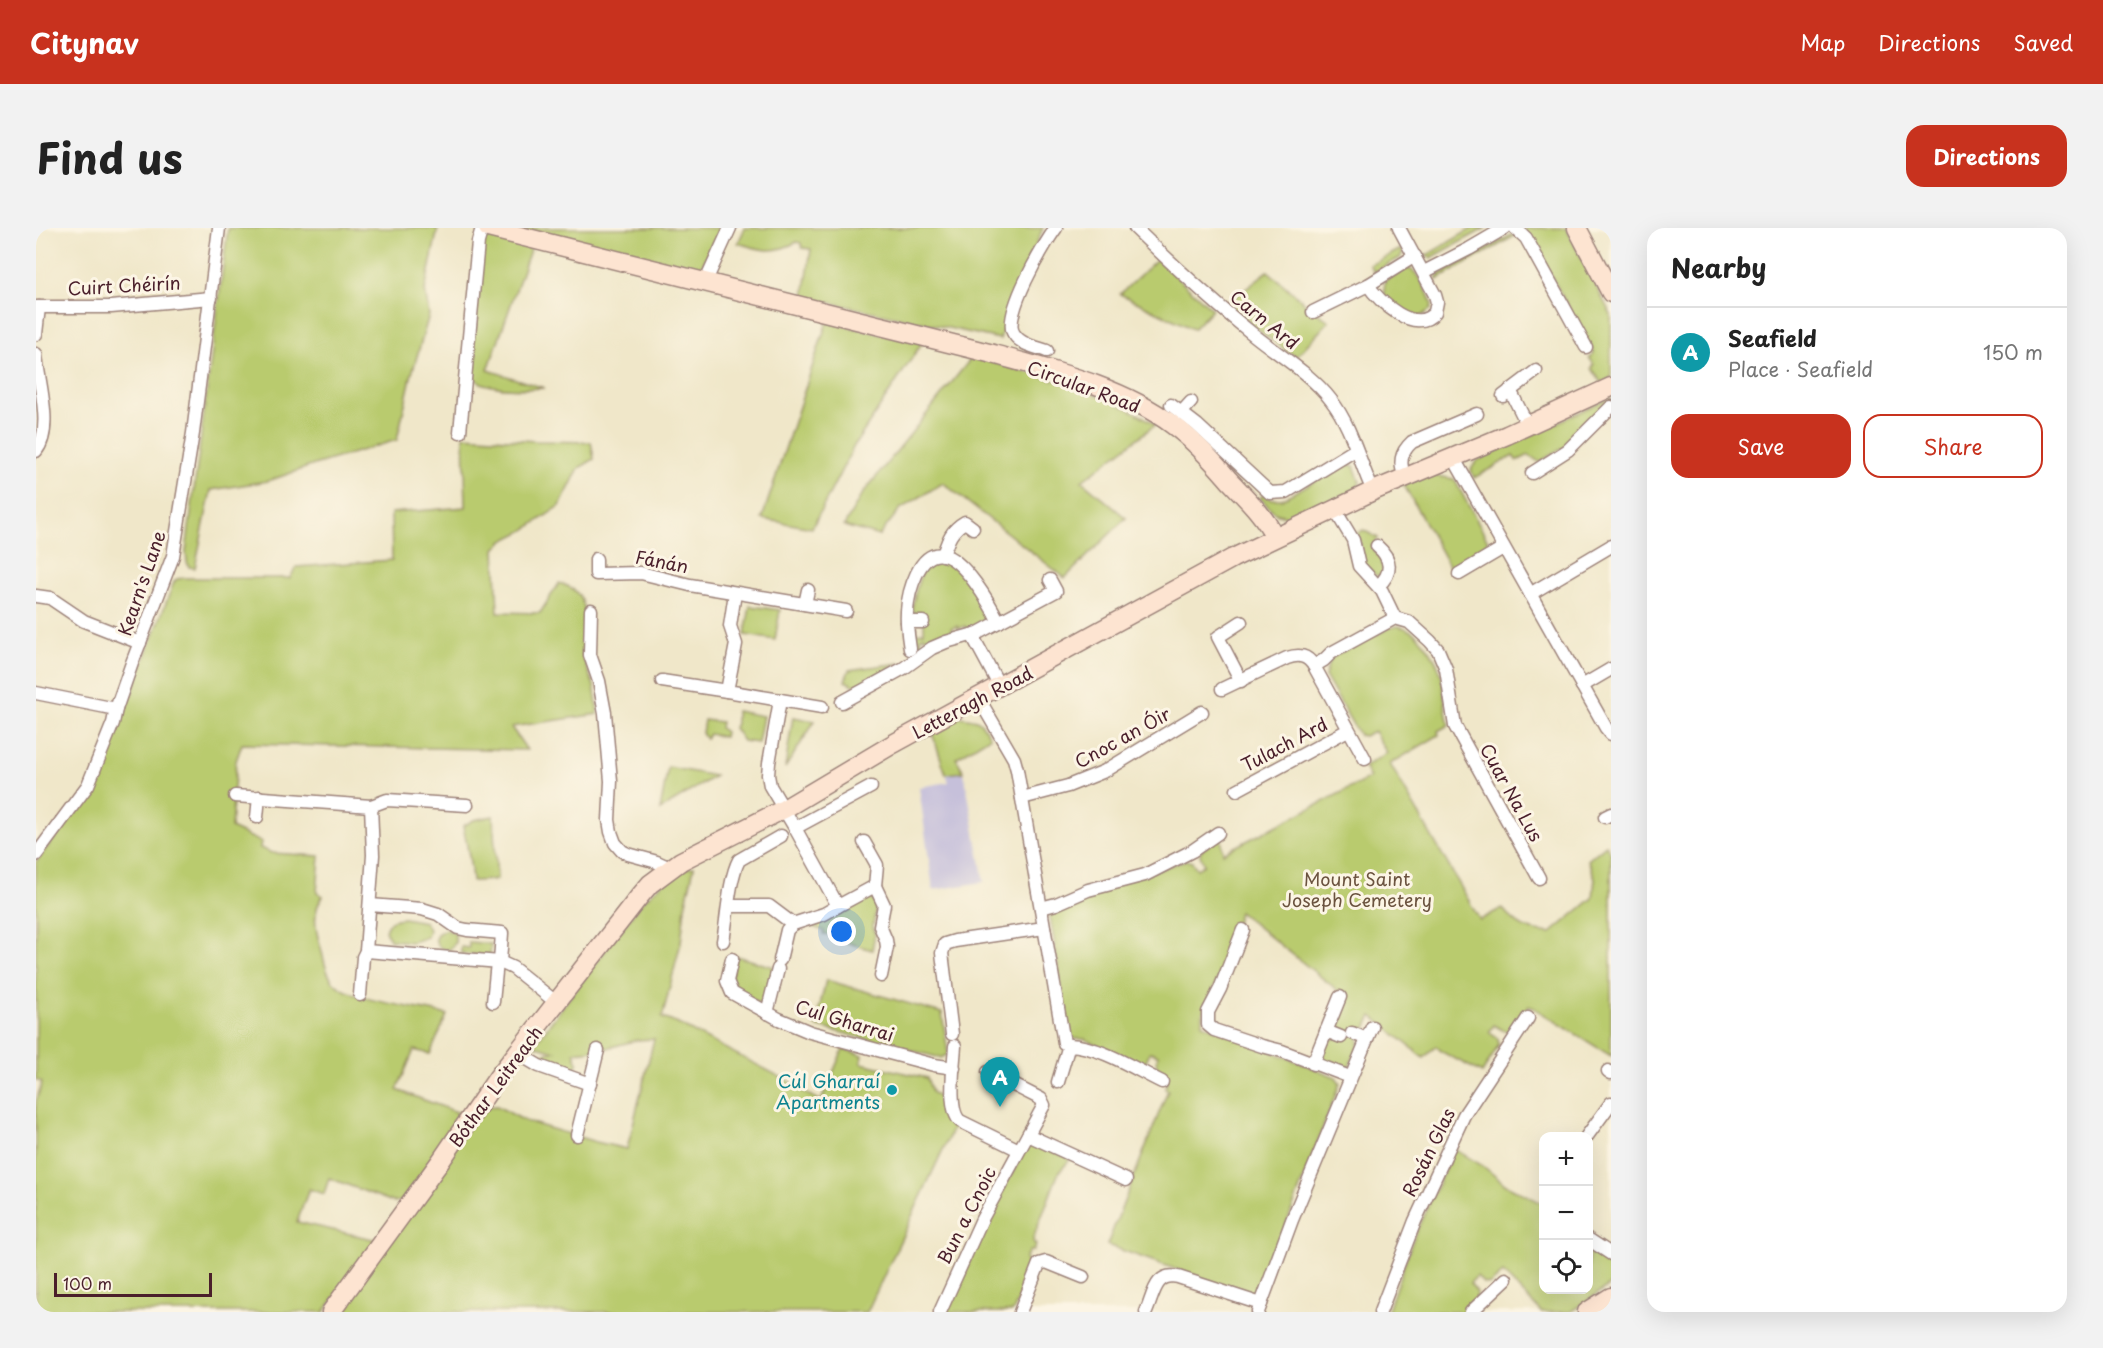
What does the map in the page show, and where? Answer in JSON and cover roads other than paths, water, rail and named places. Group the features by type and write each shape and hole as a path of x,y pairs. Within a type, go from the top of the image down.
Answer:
{"street":[{"name":"Kearn's Lane","path":"36,855 88,785 103,750 170,565 176,542 219,228"},
{"path":"460,432 478,242 482,228"},
{"name":"Circular Road","path":"488,228 993,354 1114,393 1157,415 1185,434 1260,514 1275,537"},
{"path":"705,283 730,228"},
{"path":"1047,351 1020,340 1012,333 1011,325 1035,260 1056,228"},
{"name":"Carn Ard","path":"1135,228 1239,323 1320,387 1341,415 1374,491"},
{"path":"1368,285 1379,300 1410,320 1422,321 1431,317 1436,309 1437,302 1424,272 1399,228"},
{"path":"1424,272 1505,228"},
{"path":"1515,228 1526,238 1586,346"},
{"path":"1577,228 1611,293"},
{"path":"1313,312 1368,285 1415,256"},
{"name":"Cuirt Chéirín","path":"36,334 38,307 111,307 210,298"},
{"path":"36,354 44,415 44,435 36,451"},
{"path":"1528,426 1507,393 1536,371"},
{"path":"1275,537 1611,387"},
{"path":"1191,402 1176,409 1197,425 1270,493 1286,492 1356,450"},
{"path":"1532,473 1568,450 1611,407"},
{"path":"1405,478 1400,464 1406,448 1412,442 1477,414"},
{"path":"1453,457 1605,728 1611,734"},
{"path":"1222,689 1294,656 1306,657 1314,666 1331,653 1395,618 1391,606 1378,586 1366,576 1359,566 1355,545 1335,510"},
{"path":"943,555 950,535 957,526 966,522 973,528"},
{"name":"Letteragh Road","path":"670,868 784,809 893,744 1275,537"},
{"path":"1377,546 1385,554 1389,569 1387,577 1378,586"},
{"path":"1530,594 1611,546"},
{"path":"1459,574 1503,548"},
{"path":"910,649 907,622 910,594 920,567 932,555 951,558 975,581 999,622"},
{"name":"Fánán","path":"596,559 596,574 641,573 690,585 846,611"},
{"path":"842,702 904,669 932,648 972,635 1056,591 1050,580"},
{"path":"805,604 808,590"},
{"path":"727,691 736,644 730,626 735,593"},
{"path":"36,596 50,598 84,621 140,643"},
{"path":"591,610 590,655 599,681 605,713 611,781 609,820 611,832 615,843 622,851 670,868"},
{"name":"Cuar Na Lus","path":"1395,618 1405,620 1416,627 1438,650 1448,678 1454,723 1539,878"},
{"path":"907,622 923,622"},
{"path":"1241,622 1218,637 1241,681"},
{"path":"972,635 1000,687"},
{"name":"Tulach Ard","path":"1314,666 1365,759"},
{"path":"1582,686 1611,669"},
{"path":"662,681 822,707"},
{"path":"36,693 116,709"},
{"path":"979,699 1014,759 1064,1043 1095,1050 1162,1083"},
{"path":"780,700 768,775 770,786 838,906"},
{"name":"Cnoc an Óir","path":"1022,798 1068,786 1105,771 1202,712"},
{"name":"Tulach Ard","path":"1237,790 1348,730"},
{"path":"795,828 871,787"},
{"path":"235,796 371,806 387,800 467,805"},
{"path":"257,817 259,797"},
{"path":"360,995 363,957 366,951 373,855 371,806"},
{"path":"1041,908 1088,890 1145,875 1218,833"},
{"path":"723,941 734,872 739,860 781,836"},
{"path":"864,842 877,866 874,886 884,905 880,926 887,947 881,976"},
{"name":"Bóthar Leitreach","path":"331,1312 517,1053 639,897 650,884 670,868"},
{"path":"767,1013 788,930 793,924 824,914 874,886"},
{"path":"370,905 422,909 438,914 458,928 502,933 494,1002"},
{"path":"729,906 769,906 793,924"},
{"path":"1019,1150 957,1119 952,1103 953,1040 942,953 945,944 955,941 1044,928"},
{"path":"1243,930 1220,989 1208,1012 1208,1025 1222,1033 1281,1051 1350,1077"},
{"path":"366,951 498,962 513,969 557,1003"},
{"name":"Cul Gharrai","path":"732,959 727,981 730,991 767,1013 821,1036 954,1068"},
{"path":"1313,1064 1340,997"},
{"name":"Rosán Glas","path":"1380,1312 1415,1221 1464,1115 1528,1018"},
{"path":"1146,1312 1160,1280 1166,1276 1183,1278 1260,1308 1292,1220 1370,1033 1347,1035 1326,1032"},
{"path":"1058,1082 1069,1045"},
{"path":"577,1135 598,1050"},
{"path":"517,1053 539,1066 590,1084"},
{"name":"Bun a Cnoic","path":"940,1312 982,1219 1043,1109 1044,1103 1041,1098 988,1072"},
{"path":"1591,1132 1611,1103"},
{"path":"1028,1135 1126,1180"},
{"path":"1590,1240 1611,1254"},
{"path":"1020,1312 1039,1264 1046,1262 1083,1277"},
{"path":"1471,1312 1506,1279"},
{"path":"1587,1312 1611,1297"}],"place":[{"name":"Cúl Gharraí Apartments","path":"892,1090"},
{"name":"Seafield","path":"1000,1107"}],"park label":[{"name":"Mount Saint Joseph Cemetery","path":"1357,888"}]}
